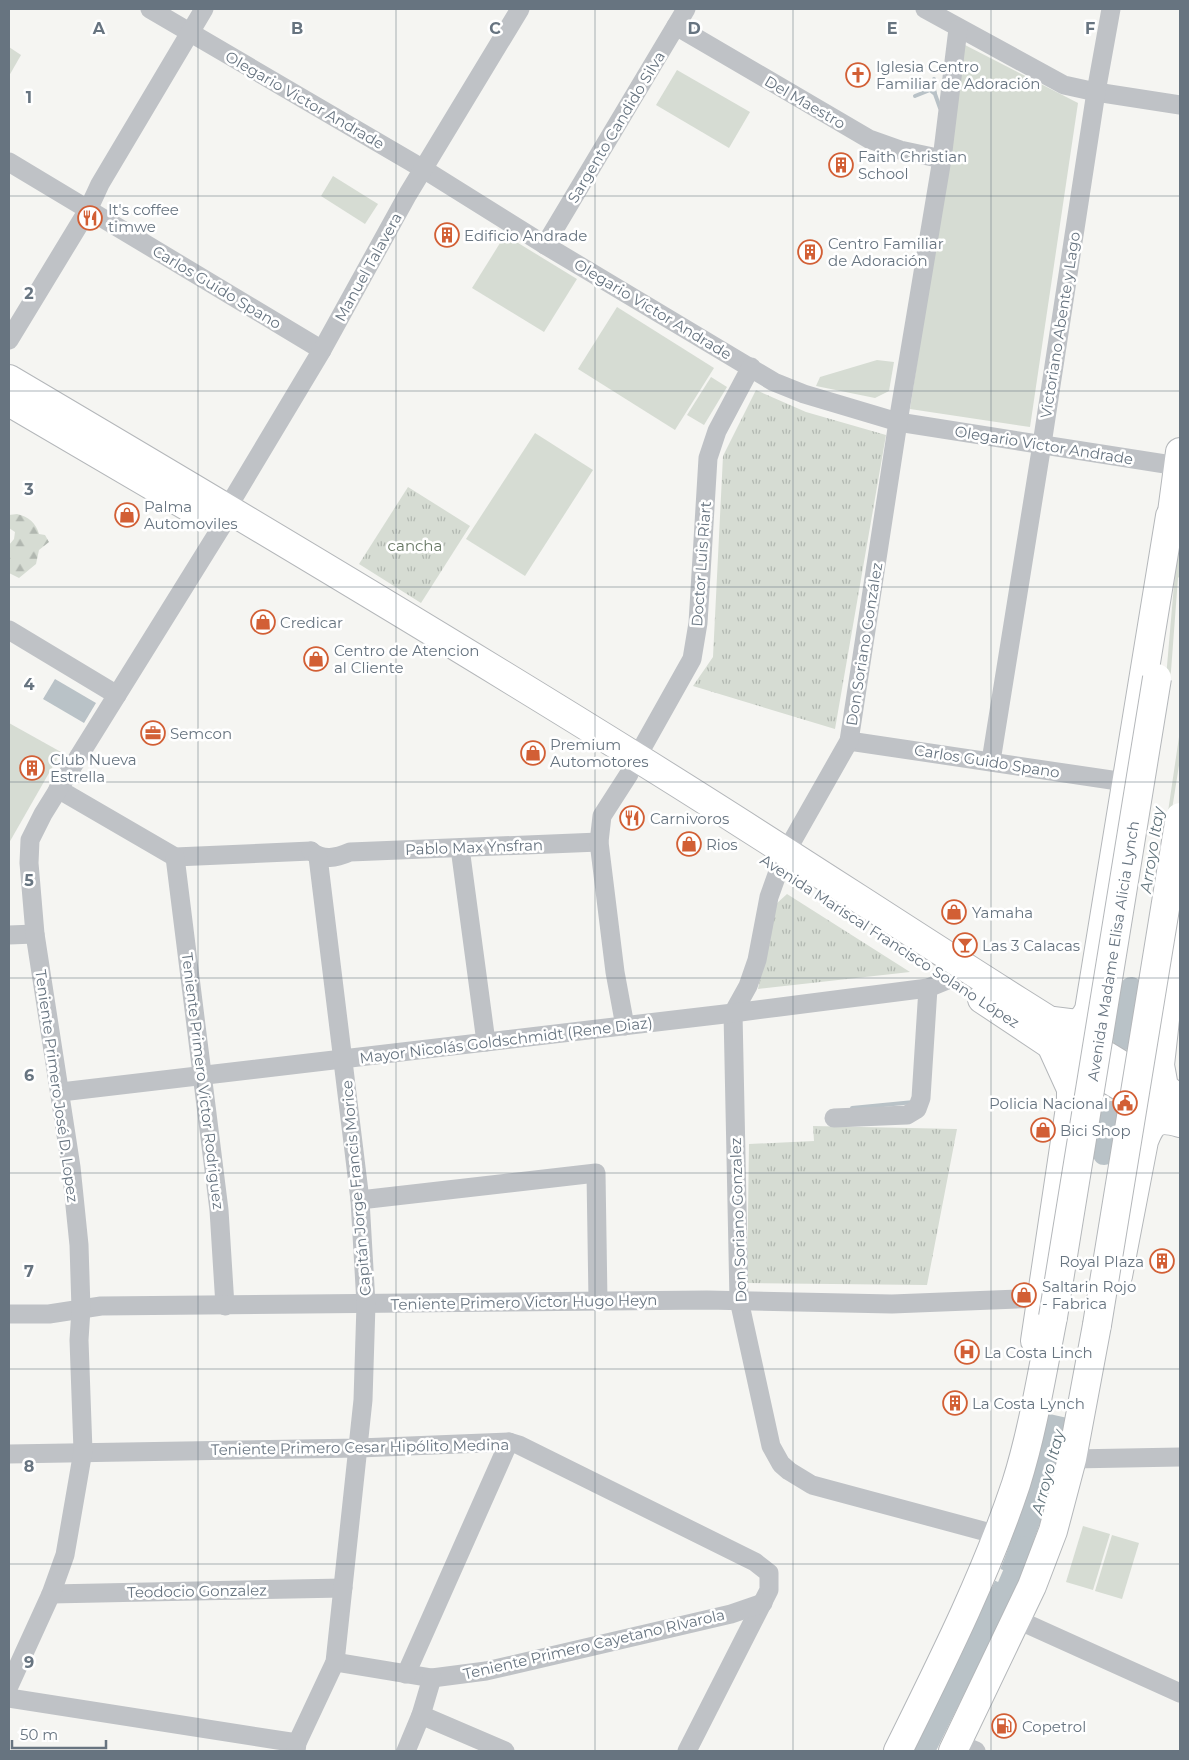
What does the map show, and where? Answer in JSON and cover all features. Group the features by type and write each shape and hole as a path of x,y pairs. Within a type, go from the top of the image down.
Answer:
{"highway":[{"name":"Avenida Mariscal Francisco Solano López","path":"9,379 224,517 633,765 783,860 965,969 1052,1033 1179,1111"},
{"name":"Avenida Mariscal Francisco Solano López","path":"9,402 224,517"},
{"name":"Avenida Madame Elisa Alicia Lynch","path":"898,1751 953,1641 998,1535 1016,1483 1036,1404 1047,1307 1156,678 1170,516 1179,459"},
{"path":"1047,1307 1071,1101 1071,1089 1052,1033 1077,1024 1085,1017 1089,1010 1170,516"},
{"path":"962,1749 1053,1531 1072,1459 1097,1325 1180,817"},
{"name":"Avenida Mariscal Francisco Solano López","path":"783,860 939,983 1052,1033"},
{"path":"1081,1412 1106,1345 1144,1141 1149,1127 1179,1111 1164,1087 1160,1065 1170,960 1180,895"}],"street":[{"name":"Olegario Victor Andrade","path":"150,9 425,170 545,245 774,382 804,394 898,422 1042,444 1179,459"},
{"path":"9,340 88,210 100,184 204,9"},
{"name":"Manuel Talavera","path":"224,517 322,350 408,194 425,170 520,9"},
{"name":"Sargento Candido Silva","path":"545,245 686,9"},
{"path":"925,9 958,29 1064,85 1180,105"},
{"name":"Victoriano Abente y Lago","path":"991,761 1096,92 1111,9"},
{"name":"Del Maestro","path":"676,26 869,139 900,150 942,159"},
{"path":"898,422 942,159 958,29"},
{"name":"Carlos Guido Spano","path":"9,162 322,350"},
{"name":"Doctor Luis Riart","path":"625,1026 614,972 599,842 602,816 633,765 692,659 698,623 708,458 717,430 751,367"},
{"name":"Don Soriano González","path":"783,860 849,741 898,422"},
{"name":"Teniente Primero José D. Lopez","path":"9,1686 51,1594 65,1555 83,1451 78,1340 81,1309 77,1226 61,1092 35,934 29,863 30,840 58,789 224,517"},
{"path":"9,630 117,695"},
{"name":"Carlos Guido Spano","path":"849,741 1125,782"},
{"path":"58,789 175,857 314,854"},
{"name":"Pablo Max Ynsfran","path":"314,854 317,846 335,846 350,852 599,842"},
{"path":"460,848 486,1042"},
{"name":"Capitán Jorge Francis Morice","path":"297,1747 335,1662 364,1400 366,1304 360,1200 343,1059 314,854"},
{"name":"Teniente Primero Victor Rodriguez","path":"175,857 219,1210 225,1306"},
{"path":"733,1013 748,986 757,960 769,897 783,860"},
{"path":"9,935 35,934"},
{"path":"834,1118 907,1115 917,1109 921,1098 939,983"},
{"name":"Mayor Nicolás Goldschmidt (Rene Diaz)","path":"61,1092 733,1013 939,983"},
{"name":"Don Soriano Gonzalez","path":"733,1013 739,1300 768,1436 775,1455 789,1472 812,1485 998,1535"},
{"path":"360,1200 596,1173 598,1301"},
{"name":"Teniente Primero Victor Hugo Heyn","path":"9,1314 49,1314 101,1306 739,1300 1047,1307"},
{"path":"406,1674 509,1442"},
{"name":"Teniente Primero Cesar Hipólito Medina","path":"9,1454 83,1451 359,1448 509,1442 763,1566 769,1572 770,1579 763,1603 687,1751"},
{"path":"1072,1459 1180,1457"},
{"name":"Teodocio Gonzalez","path":"51,1594 343,1588"},
{"name":"Teniente Primero Cayetano RIvarola","path":"335,1662 432,1678 486,1671 731,1614 763,1603"},
{"path":"1016,1619 1180,1694"},
{"path":"406,1751 421,1714 432,1678"},
{"path":"9,1698 297,1747"},
{"path":"421,1714 504,1751"}],"green space":[{"path":"965,45 1078,103 1030,427 910,409"},
{"path":"9,47 21,55 9,76"},
{"path":"677,70 750,112 729,148 656,105"},
{"path":"333,176 378,204 365,224 321,196"},
{"path":"505,235 577,279 544,332 472,288"},
{"path":"617,307 714,368 675,430 578,369"},
{"path":"877,360 894,362 889,391 875,398 816,386 820,377"},
{"path":"711,377 727,387 704,425 687,415"},
{"path":"756,390 806,412 886,435 835,729 693,686 713,657 723,456"},
{"path":"535,433 593,470 525,576 466,539"},
{"name":"cancha","path":"408,487 470,526 421,603 359,564"},
{"path":"17,514 31,521 39,534 45,535 49,542 39,550 36,564 19,578 9,573 9,545 14,539 15,532 9,528 9,515"},
{"path":"1180,514 1180,563 1172,671 1180,717 1180,759 1132,1062 1108,1046 1167,666"},
{"path":"9,723 61,752 9,843"},
{"path":"787,894 910,972 758,989 775,905"},
{"path":"813,1126 957,1129 927,1285 747,1283 749,1144 814,1141"},
{"path":"1083,1526 1110,1534 1093,1590 1066,1582"},
{"path":"1112,1535 1139,1543 1122,1599 1095,1591"}],"water":[{"path":"55,679 96,703 84,723 43,699"},
{"path":"1121,1127 1054,1484 1020,1579 1016,1577 1014,1581 1015,1577 1000,1570 1027,1488 1075,1295"},
{"path":"997,1577 1018,1585 936,1751 912,1751"}],"pier":[{"path":"1180,576 1180,730 1137,1023 1134,1025 1116,1015 1171,671 1178,578"},
{"path":"1097,1121 1121,1125 1072,1419 1045,1413"},
{"path":"998,1568 1023,1578 1017,1581 1020,1582 1019,1590 993,1580 997,1574 1012,1579 998,1572"}],"waterway":[{"path":"934,79 935,93"},
{"path":"915,96 930,90 935,94 940,108"},
{"name":"Arroyo Itay","path":"1124,1039 1131,988"},
{"path":"852,1108 914,1102"},
{"name":"Arroyo Itay","path":"1104,1154 1111,1112"},
{"name":"Arroyo Itay","path":"998,1610 1025,1547"}],"place":[{"name":"Iglesia Centro Familiar de Adoración","path":"858,75"},
{"name":"Faith Christian School","path":"841,165"},
{"name":"It's coffee timwe","path":"90,218"},
{"name":"Edificio Andrade","path":"447,235"},
{"name":"Centro Familiar de Adoración","path":"810,252"},
{"name":"Palma Automoviles","path":"127,515"},
{"name":"Credicar","path":"263,622"},
{"name":"Centro de Atencion al Cliente","path":"316,659"},
{"name":"Semcon","path":"153,733"},
{"name":"Premium Automotores","path":"533,753"},
{"name":"Club Nueva Estrella","path":"32,768"},
{"name":"Carnivoros","path":"632,818"},
{"name":"Rios","path":"689,844"},
{"name":"Yamaha","path":"954,912"},
{"name":"Las 3 Calacas","path":"965,945"},
{"name":"Policia Nacional","path":"1125,1103"},
{"name":"Bici Shop","path":"1043,1130"},
{"name":"Royal Plaza","path":"1162,1261"},
{"name":"Saltarin Rojo - Fabrica","path":"1024,1295"},
{"name":"La Costa Linch","path":"967,1352"},
{"name":"La Costa Lynch","path":"955,1403"},
{"name":"Copetrol","path":"1004,1726"}]}
